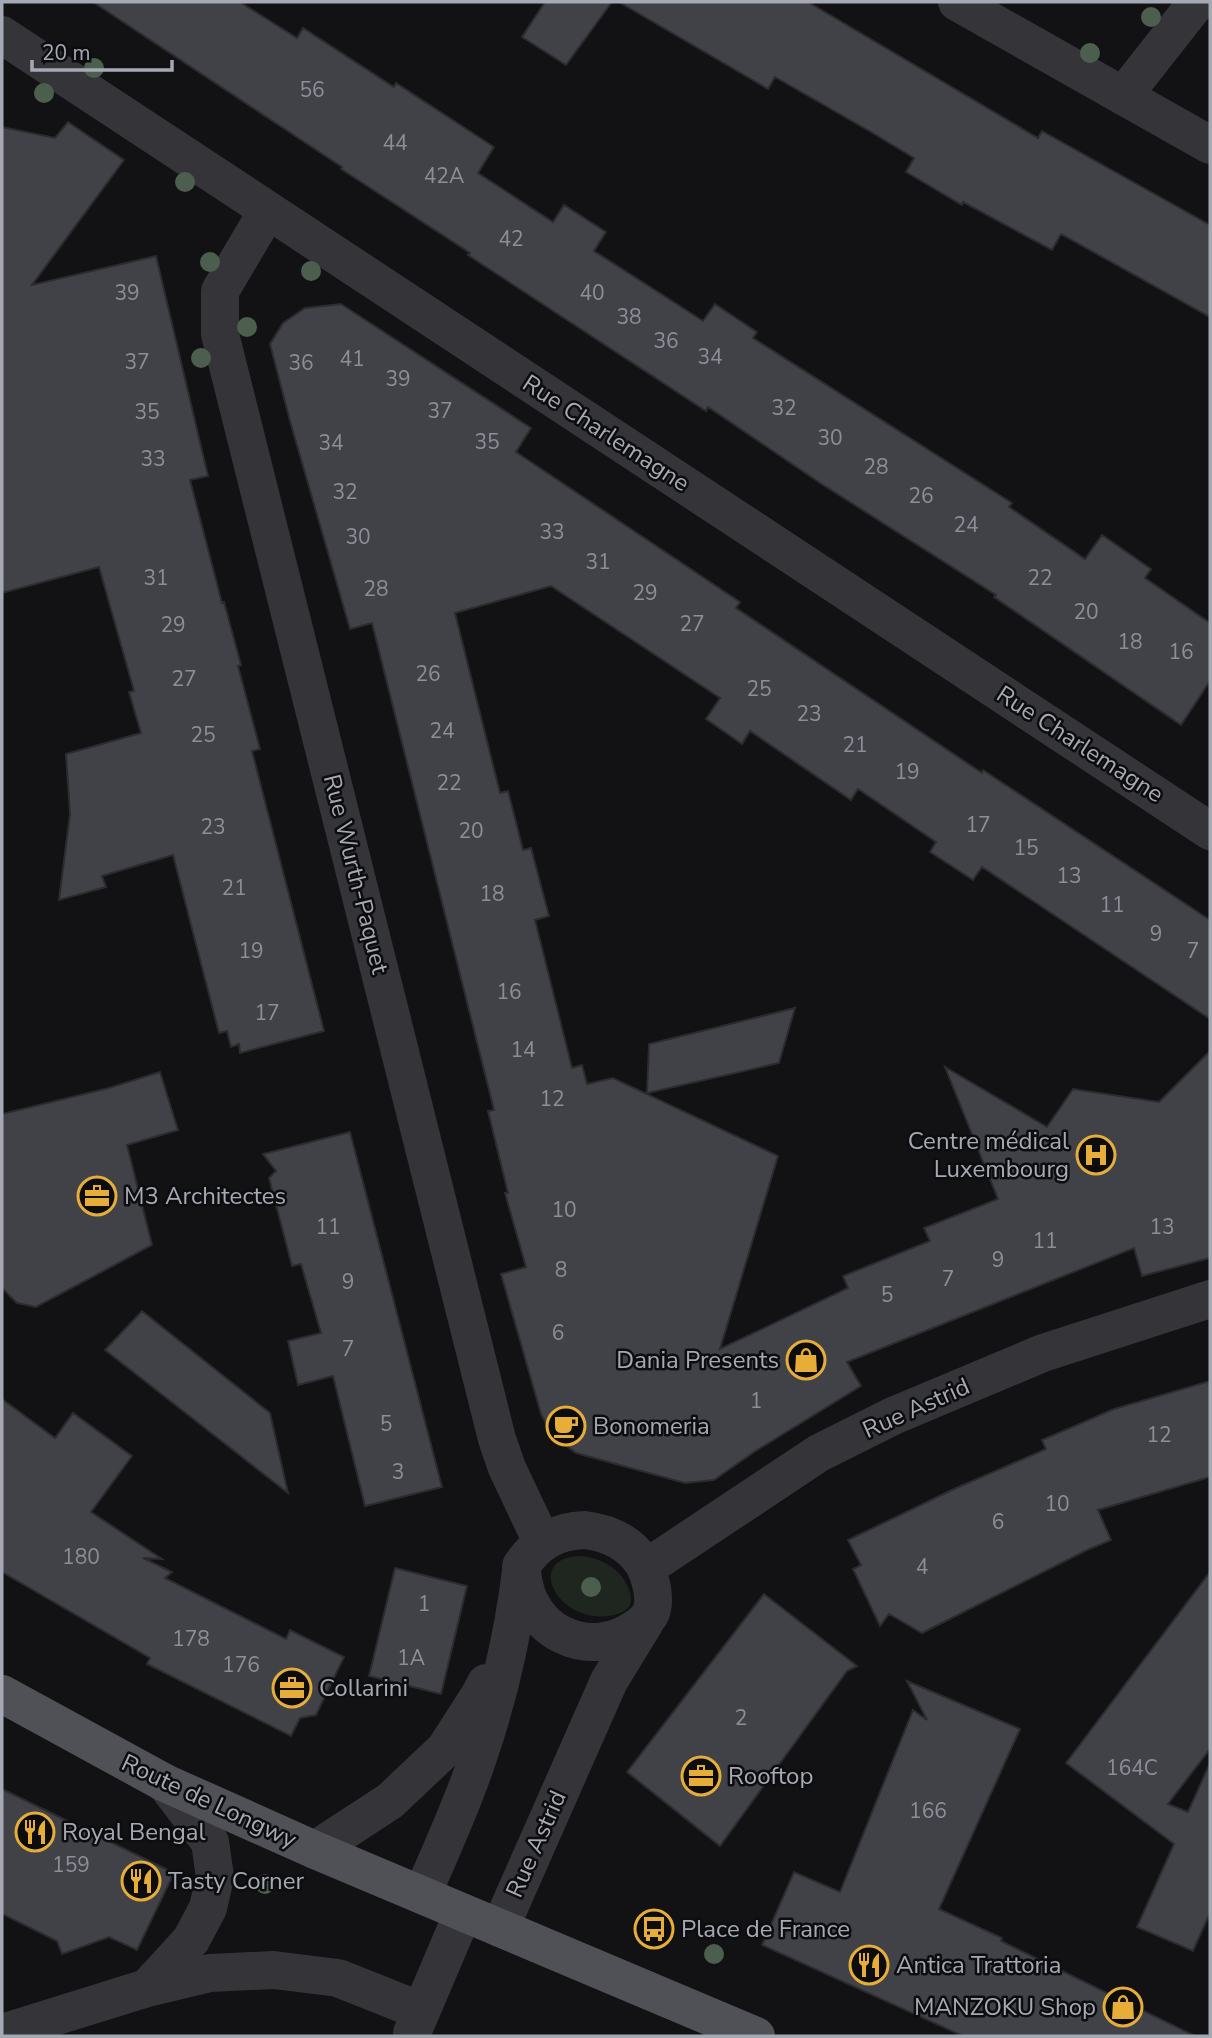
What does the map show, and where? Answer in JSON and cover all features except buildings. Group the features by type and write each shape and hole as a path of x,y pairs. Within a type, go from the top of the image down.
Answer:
{"main road":[{"name":"Route de Longwy","path":"2,1694 165,1783 315,1850 756,2036"}],"street":[{"path":"957,2 1210,145"},
{"path":"1123,96 1197,2"},
{"name":"Rue Charlemagne","path":"2,35 1210,831"},
{"name":"Rue Wurth-Paquet","path":"268,210 220,290 220,334 497,1439 532,1554"},
{"name":"Rue Astrid","path":"646,1567 819,1453 893,1416 1043,1353 1210,1299"},
{"path":"422,1895 477,1761 495,1702 510,1630 532,1554 555,1535 569,1531 599,1531 614,1536 637,1555 646,1567 653,1596 652,1611 644,1623 615,1639 581,1641 565,1636 538,1616 529,1601 524,1586 532,1554"},
{"name":"Rue Astrid","path":"500,1928 609,1681 652,1611"},
{"path":"315,1850 390,1801 445,1749 479,1696 510,1630"},
{"path":"147,1988 191,1940 208,1908 215,1877 210,1842 165,1783"},
{"path":"2,2033 147,1988 210,1973 274,1970 338,1978 416,2024 463,1913"}],"shaded area":[{"path":"581,1556 603,1562 620,1574 631,1595 628,1608 611,1616 590,1615 574,1609 562,1600 554,1589 551,1577 554,1567 564,1559"}],"place":[{"name":"Centre médical Luxembourg","path":"1096,1155"},
{"name":"M3 Architectes","path":"97,1196"},
{"name":"Dania Presents","path":"806,1360"},
{"name":"Bonomeria","path":"566,1426"},
{"name":"Collarini","path":"292,1688"},
{"name":"Rooftop","path":"701,1776"},
{"name":"Royal Bengal","path":"35,1832"},
{"name":"Tasty Corner","path":"141,1881"},
{"name":"Place de France","path":"654,1929"},
{"name":"Antica Trattoria","path":"869,1965"},
{"name":"MANZOKU Shop","path":"1123,2007"}]}
